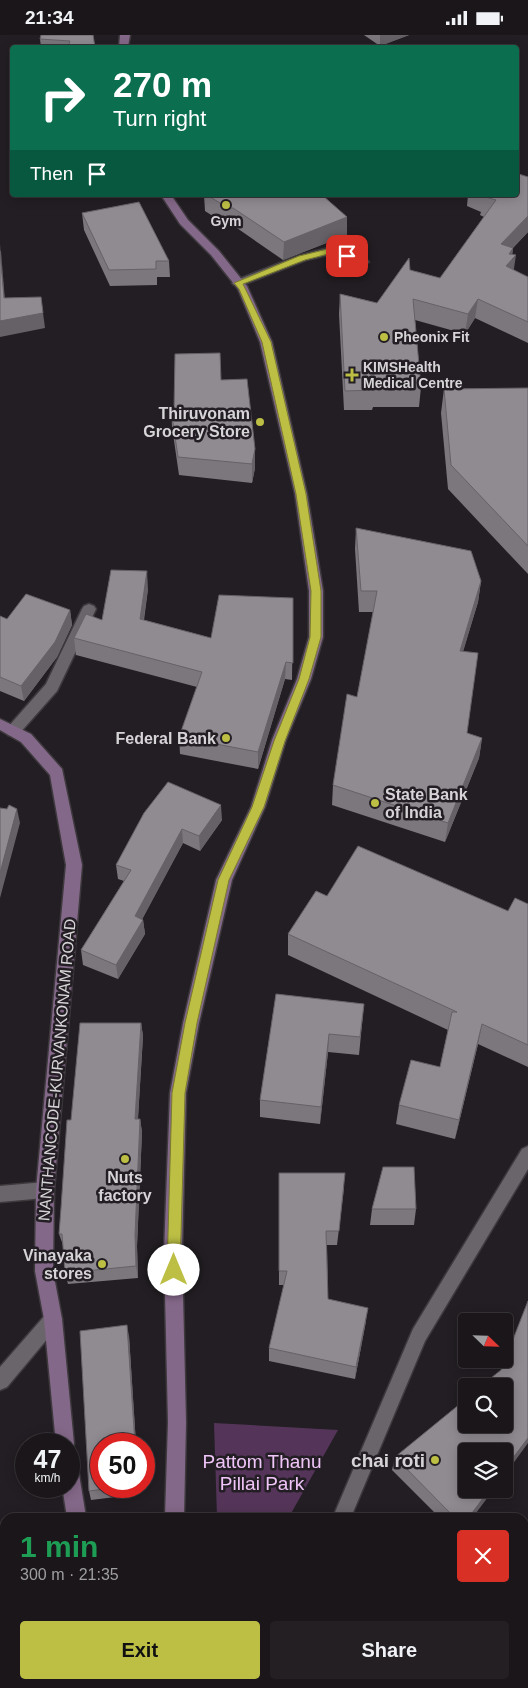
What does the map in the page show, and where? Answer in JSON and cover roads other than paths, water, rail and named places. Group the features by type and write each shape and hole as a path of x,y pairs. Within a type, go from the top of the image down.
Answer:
{"main road":[{"path":"167,197 184,222 214,253 243,288 266,342 301,494 316,591 316,637 304,679 279,741 258,807 224,880 191,1023 178,1093 173,1251 177,1422 175,1513"},
{"name":"NANTHANCODE-KURVANKONAM ROAD","path":"6,728 26,738 57,773 74,865 44,1190 44,1271 53,1319 64,1433"},
{"path":"73,1498 76,1513"}],"street":[{"path":"238,283 302,258 332,250 363,262"},
{"path":"6,728 52,687 89,609"},
{"path":"344,1513 419,1335 528,1154"},
{"path":"0,1194 44,1190"},
{"path":"0,1381 53,1319"}],"place":[{"name":"Gym","path":"226,205"},
{"name":"Pheonix Fit","path":"384,337"},
{"name":"KIMSHealth Medical Centre","path":"352,375"},
{"name":"Thiruvonam Grocery Store","path":"260,422"},
{"name":"Federal Bank","path":"226,738"},
{"name":"State Bank of India","path":"375,803"},
{"name":"Nuts factory","path":"125,1159"},
{"name":"Vinayaka stores","path":"102,1264"},
{"name":"chai roti","path":"435,1460"}],"park label":[{"name":"Pattom Thanu Pillai Park","path":"262,1472"}]}
